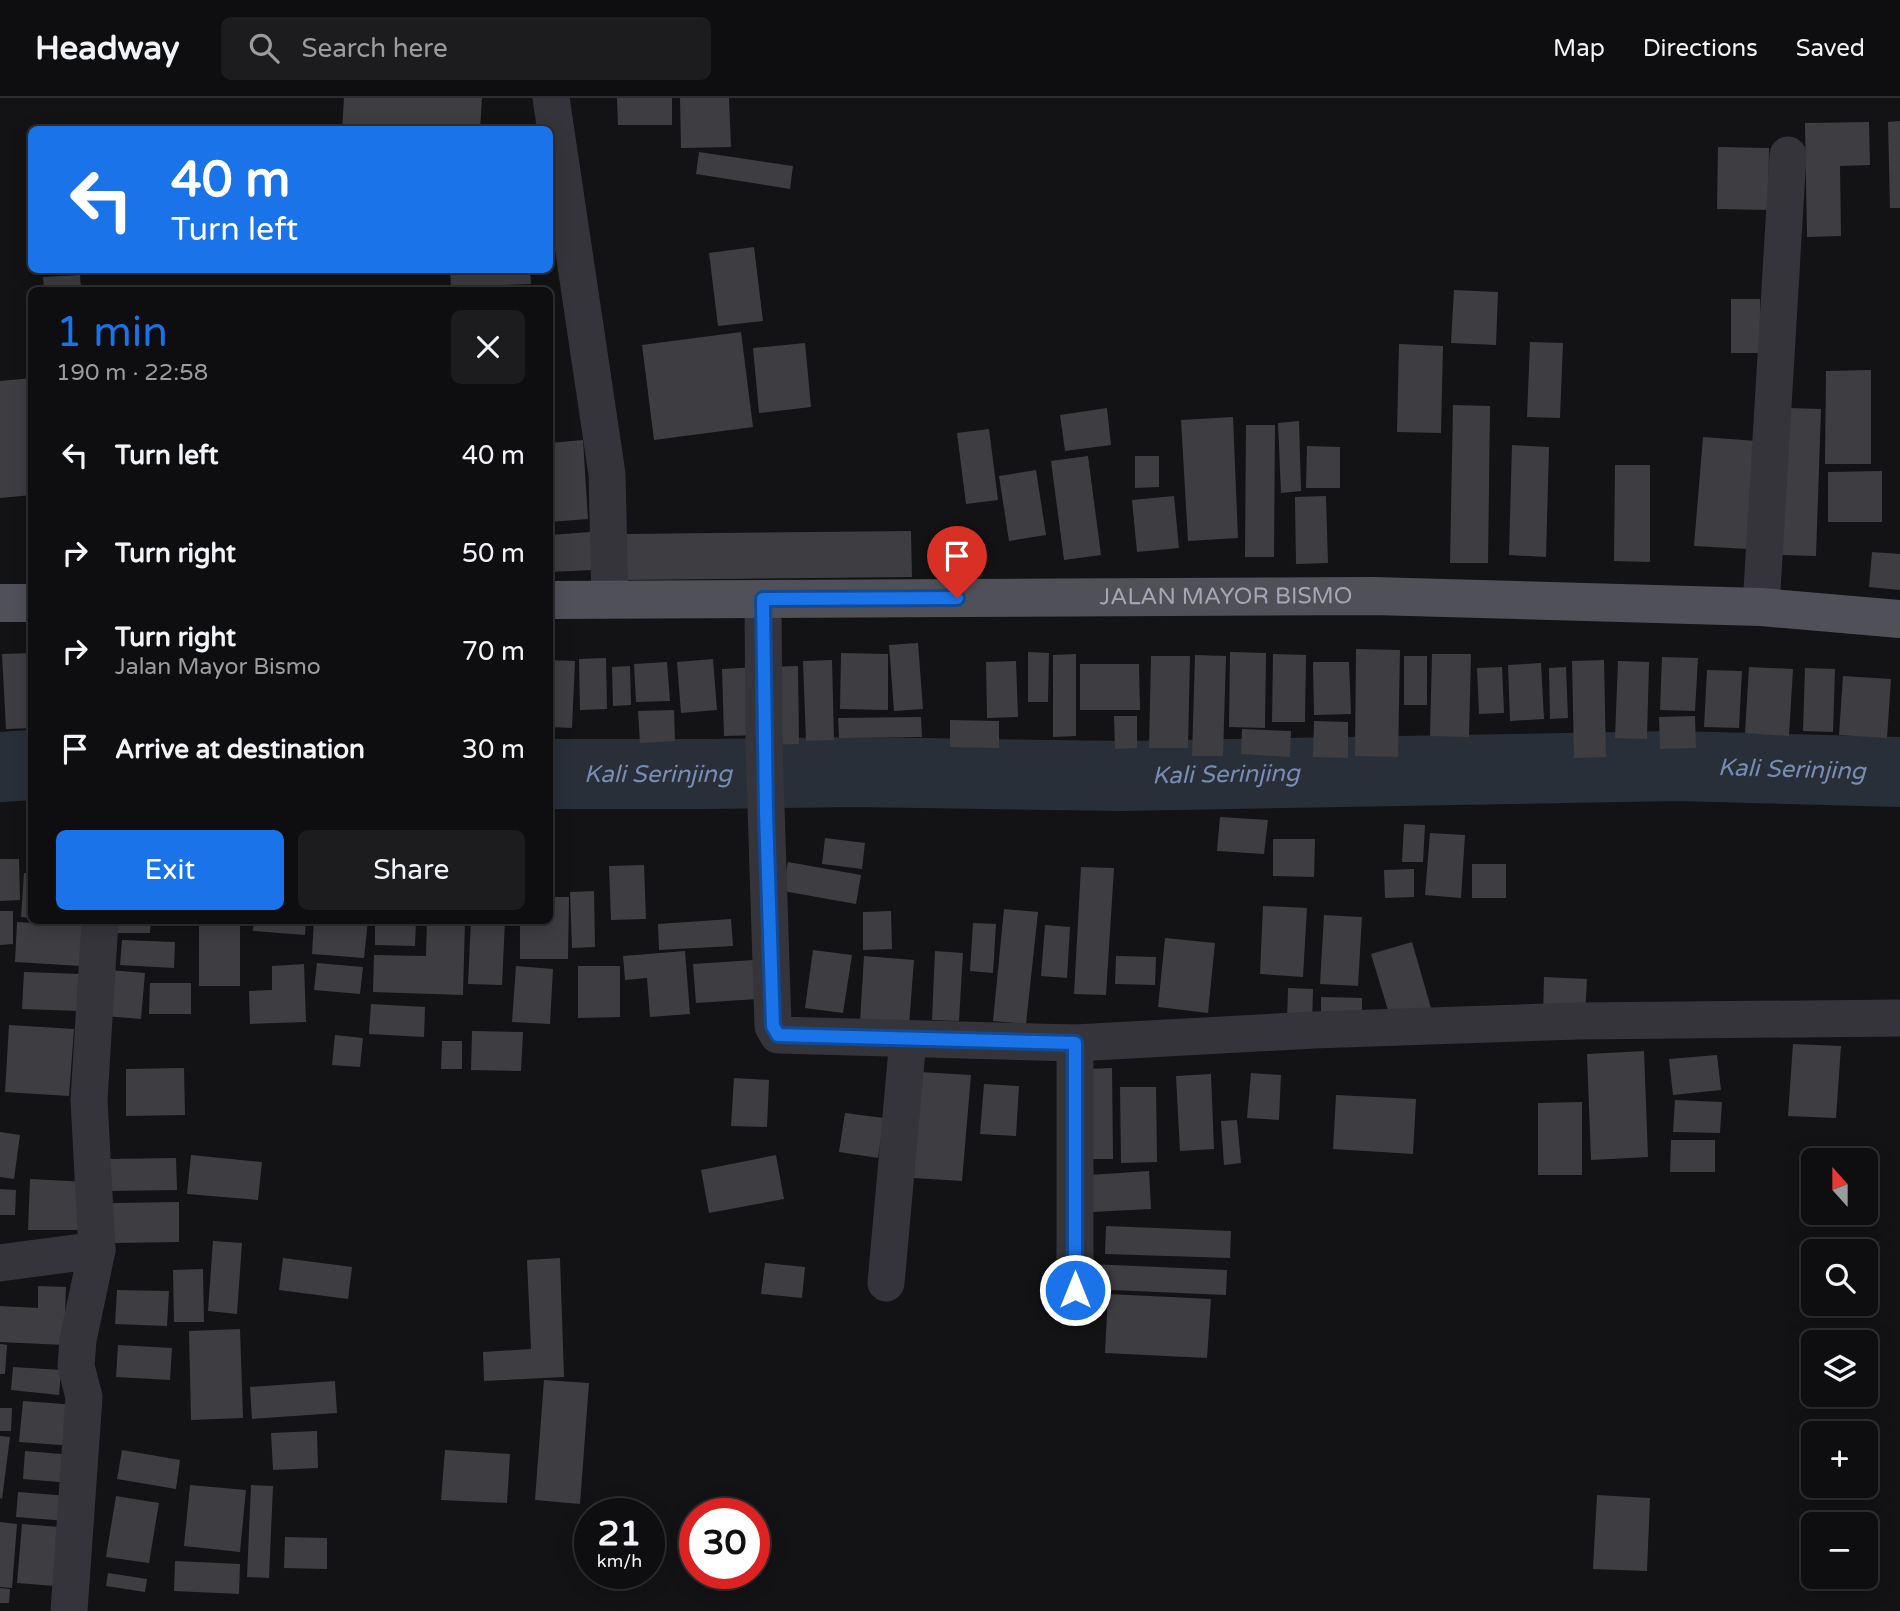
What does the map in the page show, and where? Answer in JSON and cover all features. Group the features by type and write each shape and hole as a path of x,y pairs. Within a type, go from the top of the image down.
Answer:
{"main road":[{"name":"JALAN MAYOR BISMO","path":"553,600 1373,596 1760,607 1900,619"},
{"path":"0,603 28,603"}],"street":[{"path":"551,98 607,474 610,599"},
{"path":"1760,607 1788,155"},
{"path":"763,599 764,744 773,1026 778,1035 1075,1043 1314,1030 1578,1021 1900,1018"},
{"path":"69,1611 84,1397 76,1366 78,1340 97,1250 89,1100 100,924"},
{"path":"886,1283 908,1039"},
{"path":"1075,1043 1075,1290"},
{"path":"0,1263 97,1250"}],"building":[{"path":"344,98 482,98 480,126 342,126"},
{"path":"617,98 672,98 672,125 618,125"},
{"path":"680,98 729,98 731,147 681,148"},
{"path":"1900,121 1900,208 1890,208 1888,122"},
{"path":"1869,122 1870,165 1840,166 1841,236 1807,237 1805,123"},
{"path":"1718,147 1769,148 1768,210 1717,209"},
{"path":"699,152 793,166 790,189 696,174"},
{"path":"754,247 763,321 718,326 709,253"},
{"path":"450,273 530,273 531,284 451,287"},
{"path":"80,275 81,287 44,287 43,277"},
{"path":"1454,290 1498,292 1496,345 1451,343"},
{"path":"1731,299 1760,299 1760,353 1731,353"},
{"path":"741,332 753,427 654,440 642,345"},
{"path":"1530,342 1563,343 1560,418 1527,417"},
{"path":"805,343 811,407 759,413 753,348"},
{"path":"1399,344 1443,346 1441,433 1397,432"},
{"path":"1871,370 1871,464 1825,464 1826,371"},
{"path":"28,378 28,495 0,498 0,381"},
{"path":"1453,405 1490,406 1488,563 1450,563"},
{"path":"1107,408 1111,445 1065,451 1060,415"},
{"path":"1788,408 1821,409 1816,556 1782,555"},
{"path":"1233,417 1238,538 1188,541 1181,420"},
{"path":"1299,421 1301,491 1281,493 1278,423"},
{"path":"1246,425 1275,425 1274,557 1245,557"},
{"path":"989,429 998,500 966,504 957,433"},
{"path":"1703,437 1757,441 1748,549 1694,546"},
{"path":"583,440 588,519 553,522 553,443"},
{"path":"1512,445 1549,447 1546,557 1509,555"},
{"path":"1307,446 1340,447 1340,488 1306,488"},
{"path":"1088,456 1101,555 1064,560 1051,461"},
{"path":"1135,456 1159,456 1159,487 1135,488"},
{"path":"1615,465 1650,465 1650,562 1614,561"},
{"path":"1036,470 1046,535 1009,541 999,476"},
{"path":"1882,471 1882,522 1828,522 1828,472"},
{"path":"1174,496 1179,548 1137,552 1132,500"},
{"path":"1326,496 1328,563 1296,564 1295,497"},
{"path":"911,531 912,577 626,580 626,534"},
{"path":"590,532 593,570 553,572 553,535"},
{"path":"1872,552 1900,554 1900,590 1869,587"},
{"path":"918,643 923,709 894,711 889,645"},
{"path":"1356,649 1400,650 1398,757 1355,756"},
{"path":"1028,652 1049,653 1048,702 1028,702"},
{"path":"1230,652 1266,653 1265,728 1229,727"},
{"path":"28,653 28,728 6,729 2,654"},
{"path":"841,653 888,654 888,710 840,709"},
{"path":"1076,654 1076,736 1053,737 1053,655"},
{"path":"1273,654 1306,655 1305,722 1272,722"},
{"path":"1432,654 1471,654 1469,737 1430,736"},
{"path":"1195,655 1226,656 1223,756 1192,756"},
{"path":"1151,656 1190,656 1188,748 1149,748"},
{"path":"1404,656 1427,656 1427,705 1404,705"},
{"path":"1662,657 1698,658 1695,711 1660,710"},
{"path":"606,658 607,709 580,710 579,659"},
{"path":"713,659 717,710 681,713 677,662"},
{"path":"553,660 575,661 572,728 553,727"},
{"path":"832,660 834,740 806,741 803,661"},
{"path":"1604,660 1606,757 1574,758 1572,661"},
{"path":"1016,661 1018,717 987,718 986,662"},
{"path":"1618,661 1649,662 1647,739 1615,738"},
{"path":"667,662 670,701 636,702 634,664"},
{"path":"1313,662 1349,662 1351,714 1314,715"},
{"path":"1541,663 1544,719 1510,721 1508,665"},
{"path":"1080,664 1139,664 1140,710 1080,710"},
{"path":"630,666 631,705 613,706 612,667"},
{"path":"798,666 799,744 768,745 767,667"},
{"path":"759,667 762,735 724,736 722,669"},
{"path":"1502,667 1504,713 1479,714 1477,668"},
{"path":"1566,667 1568,718 1550,719 1549,668"},
{"path":"1749,667 1793,669 1789,736 1745,733"},
{"path":"1805,668 1835,669 1833,732 1803,731"},
{"path":"1707,670 1742,671 1739,728 1704,727"},
{"path":"1843,676 1891,679 1887,738 1839,735"},
{"path":"674,710 675,741 640,743 638,711"},
{"path":"1114,716 1137,716 1137,748 1115,749"},
{"path":"1695,716 1696,748 1660,749 1659,717"},
{"path":"921,717 922,737 839,738 838,718"},
{"path":"950,720 999,721 999,748 950,747"},
{"path":"1314,721 1348,722 1348,758 1313,757"},
{"path":"1242,729 1291,731 1290,757 1241,754"},
{"path":"1220,817 1268,820 1264,854 1217,851"},
{"path":"1404,824 1425,825 1423,862 1402,862"},
{"path":"1430,833 1465,835 1461,898 1425,895"},
{"path":"825,838 865,843 862,869 822,864"},
{"path":"1273,839 1315,839 1314,877 1273,876"},
{"path":"0,859 19,859 20,900 0,901"},
{"path":"788,862 861,875 856,904 783,891"},
{"path":"1472,864 1506,864 1506,898 1472,898"},
{"path":"644,865 646,919 611,920 609,866"},
{"path":"1081,867 1114,868 1106,995 1074,994"},
{"path":"1414,869 1414,897 1385,898 1384,870"},
{"path":"24,873 28,873 28,918 21,917"},
{"path":"594,891 595,947 572,948 570,892"},
{"path":"553,897 569,897 568,959 520,959 520,924 553,924"},
{"path":"1263,906 1307,908 1303,977 1260,974"},
{"path":"1004,909 1038,912 1026,1024 993,1021"},
{"path":"0,911 13,911 13,944 0,945"},
{"path":"891,911 892,949 863,950 863,912"},
{"path":"1324,915 1362,917 1358,986 1320,984"},
{"path":"731,919 733,946 659,950 658,924"},
{"path":"17,922 84,926 81,966 15,962"},
{"path":"973,923 996,924 993,973 970,971"},
{"path":"115,924 151,924 150,933 115,933"},
{"path":"199,924 240,924 240,986 199,986"},
{"path":"254,924 306,924 305,935 253,931"},
{"path":"314,924 368,924 364,958 312,954"},
{"path":"375,924 416,924 415,946 375,945"},
{"path":"427,924 465,924 463,995 373,992 374,955 426,956"},
{"path":"471,924 505,924 502,985 468,984"},
{"path":"1045,925 1070,927 1067,978 1041,976"},
{"path":"1165,938 1215,943 1208,1013 1158,1007"},
{"path":"122,940 175,942 174,968 120,965"},
{"path":"1412,942 1431,1008 1391,1020 1371,954"},
{"path":"813,950 852,955 843,1013 805,1008"},
{"path":"685,951 690,1014 650,1017 647,978 625,980 623,956"},
{"path":"935,951 963,953 959,1021 932,1020"},
{"path":"864,956 914,960 909,1025 860,1022"},
{"path":"1116,956 1156,957 1155,985 1115,984"},
{"path":"754,960 757,999 696,1003 693,964"},
{"path":"317,963 363,967 360,994 314,990"},
{"path":"304,964 306,1022 250,1024 249,991 272,990 272,966"},
{"path":"516,966 553,969 550,1024 512,1022"},
{"path":"578,966 620,966 620,1017 578,1018"},
{"path":"109,970 145,973 141,1019 105,1016"},
{"path":"24,972 81,974 79,1011 22,1009"},
{"path":"1544,977 1587,979 1585,1017 1543,1017"},
{"path":"150,983 191,983 191,1014 149,1014"},
{"path":"1288,988 1313,989 1312,1024 1287,1023"},
{"path":"1321,997 1362,998 1362,1026 1321,1026"},
{"path":"371,1004 425,1007 424,1037 369,1034"},
{"path":"9,1025 74,1029 69,1096 5,1092"},
{"path":"472,1031 523,1032 521,1071 471,1070"},
{"path":"335,1035 363,1038 360,1067 332,1065"},
{"path":"442,1041 462,1041 462,1069 441,1069"},
{"path":"1793,1044 1841,1046 1836,1118 1788,1116"},
{"path":"1644,1051 1648,1157 1591,1160 1587,1054"},
{"path":"1717,1055 1721,1090 1673,1095 1669,1059"},
{"path":"184,1068 185,1115 126,1116 126,1069"},
{"path":"1112,1068 1113,1159 1089,1159 1089,1069"},
{"path":"920,1072 971,1075 962,1181 913,1178"},
{"path":"1251,1073 1281,1075 1279,1120 1247,1118"},
{"path":"1211,1074 1214,1149 1180,1151 1176,1076"},
{"path":"734,1078 769,1080 767,1127 731,1126"},
{"path":"984,1084 1019,1086 1016,1136 980,1134"},
{"path":"1120,1087 1156,1087 1157,1162 1121,1163"},
{"path":"1336,1095 1416,1099 1413,1154 1333,1149"},
{"path":"1675,1100 1722,1102 1720,1133 1673,1132"},
{"path":"1582,1102 1582,1175 1538,1175 1538,1103"},
{"path":"845,1113 884,1118 878,1158 839,1152"},
{"path":"1237,1120 1241,1163 1224,1165 1221,1121"},
{"path":"0,1132 20,1135 14,1179 0,1177"},
{"path":"1671,1140 1715,1140 1715,1172 1670,1172"},
{"path":"191,1155 262,1162 258,1200 187,1194"},
{"path":"776,1155 784,1199 709,1213 701,1170"},
{"path":"176,1158 177,1190 106,1191 106,1159"},
{"path":"1149,1171 1151,1209 1092,1212 1090,1175"},
{"path":"30,1179 87,1182 83,1230 28,1230"},
{"path":"0,1189 16,1190 15,1215 0,1215"},
{"path":"179,1202 179,1242 113,1243 113,1203"},
{"path":"1106,1226 1231,1231 1230,1258 1105,1254"},
{"path":"213,1241 242,1243 237,1314 208,1311"},
{"path":"283,1258 352,1267 348,1299 279,1290"},
{"path":"560,1258 564,1377 484,1381 483,1352 531,1349 527,1260"},
{"path":"765,1263 805,1267 802,1298 761,1294"},
{"path":"1090,1264 1227,1270 1226,1295 1089,1289"},
{"path":"203,1269 204,1322 174,1322 173,1270"},
{"path":"38,1286 66,1287 64,1345 0,1342 0,1306 38,1308"},
{"path":"117,1290 169,1291 167,1326 115,1324"},
{"path":"1108,1294 1211,1299 1207,1358 1105,1353"},
{"path":"240,1329 243,1418 191,1420 189,1331"},
{"path":"0,1344 7,1345 5,1374 0,1374"},
{"path":"118,1345 172,1348 170,1380 116,1377"},
{"path":"13,1367 61,1370 59,1395 11,1390"},
{"path":"544,1380 589,1383 580,1498 574,1498 574,1503 535,1500"},
{"path":"335,1381 337,1413 252,1419 250,1387"},
{"path":"23,1401 77,1405 75,1446 19,1442"},
{"path":"0,1408 12,1408 11,1431 0,1431"},
{"path":"317,1431 318,1468 273,1470 271,1433"},
{"path":"0,1436 10,1437 2,1499 0,1498"},
{"path":"122,1450 180,1460 176,1489 117,1479"},
{"path":"445,1450 510,1454 507,1503 441,1500"},
{"path":"25,1451 74,1455 71,1483 23,1479"},
{"path":"190,1485 246,1490 240,1552 184,1546"},
{"path":"251,1485 273,1486 269,1578 247,1577"},
{"path":"18,1492 69,1496 67,1521 16,1517"},
{"path":"1597,1495 1650,1498 1647,1571 1593,1569"},
{"path":"116,1496 159,1503 149,1563 106,1557"},
{"path":"0,1522 17,1524 12,1588 0,1587"},
{"path":"22,1524 72,1528 67,1587 17,1583"},
{"path":"285,1537 327,1538 327,1569 284,1568"},
{"path":"175,1561 240,1564 239,1594 174,1591"},
{"path":"108,1573 147,1579 145,1592 106,1586"},
{"path":"0,1588 10,1589 9,1603 0,1603"}],"waterway":[{"name":"Kali Serinjing","path":"0,767 28,765"},
{"name":"Kali Serinjing","path":"553,774 856,772 1122,776 1676,766 1900,772"}],"route":[{"path":"957,598 763,599 773,1026 778,1035 1075,1043 1075,1290"}]}
